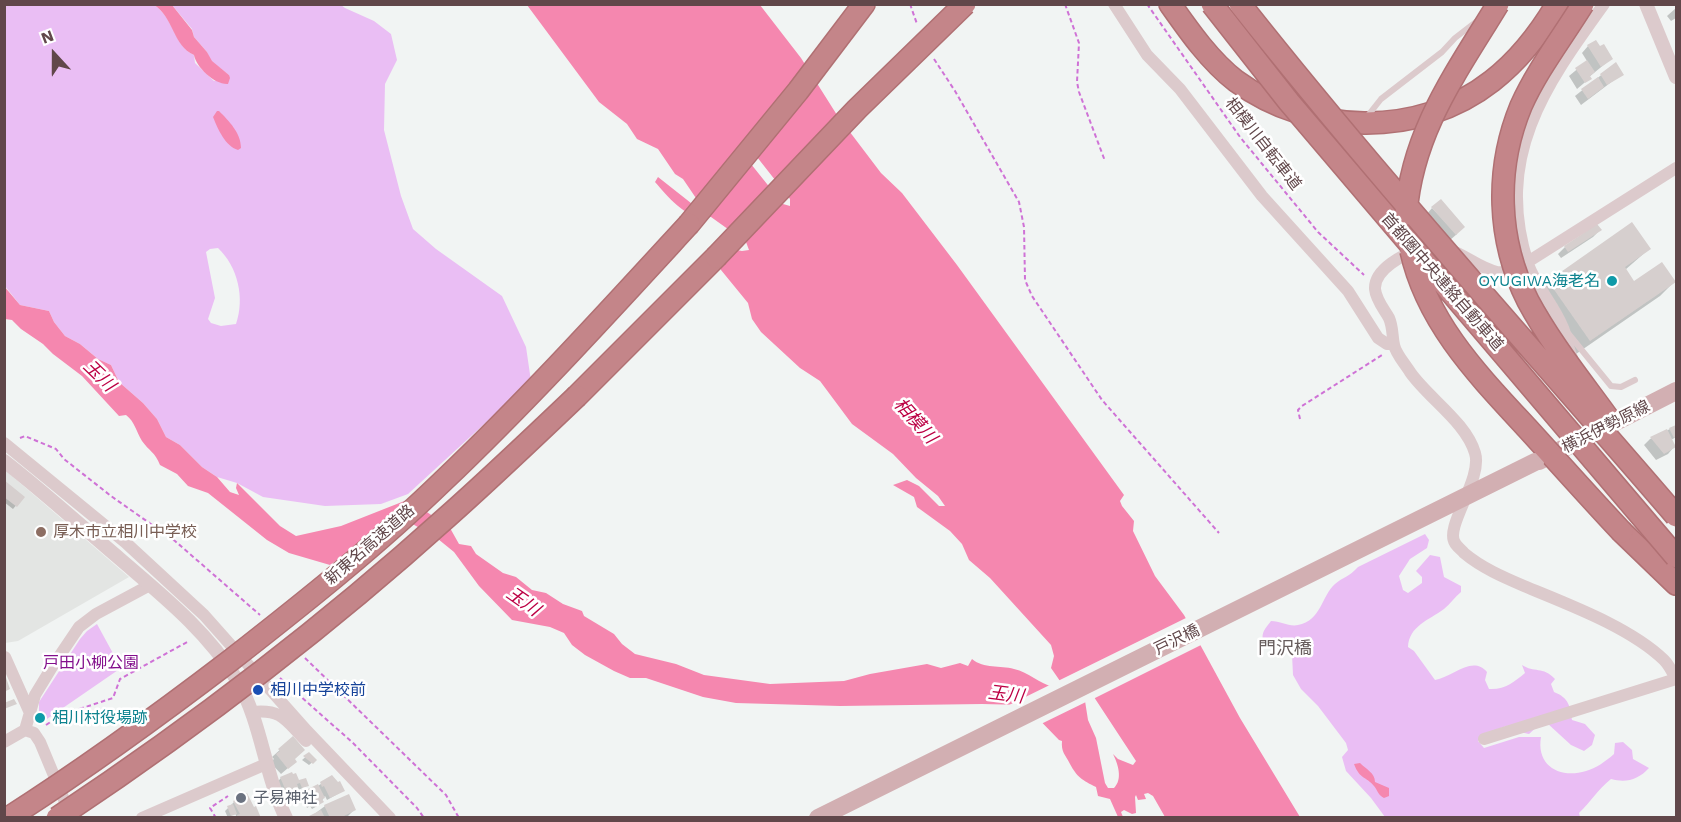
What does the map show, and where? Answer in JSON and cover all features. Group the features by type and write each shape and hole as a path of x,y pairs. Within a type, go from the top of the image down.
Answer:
{"highway":[{"name":"新東名高速道路","path":"8,818 98,758 273,627 359,556 442,482 525,401 688,224 798,91 864,4"},
{"name":"新東名高速道路","path":"57,818 192,725 279,658 446,519 546,426 716,257 857,110 965,4"},
{"path":"1170,4 1193,36 1219,65 1234,79 1269,102 1320,118 1362,124 1383,123 1426,114 1471,95 1499,75 1522,53 1557,4"},
{"name":"首都圏中央連絡自動車道","path":"1212,4 1312,130 1677,556"},
{"name":"首都圏中央連絡自動車道","path":"1239,4 1308,91 1416,218 1677,516"},
{"path":"1498,4 1443,96 1420,144 1408,192 1406,216 1413,263 1431,309 1471,366 1622,532 1677,584"},
{"path":"1583,4 1533,82 1513,129 1503,180 1502,205 1505,232 1519,282 1540,322 1626,442 1677,503"}],"main road":[{"name":"横浜伊勢原線","path":"1535,462 1677,391"},
{"name":"戸沢橋","path":"818,818 1535,462"}],"street":[{"path":"1114,4 1147,55 1180,89 1262,196 1348,291 1378,338 1394,346"},
{"path":"1604,4 1565,59 1528,129 1519,162 1517,195 1519,226 1528,262 1543,294 1563,327 1571,356 1609,425 1677,522"},
{"path":"1646,4 1677,77"},
{"path":"1485,739 1677,679 1665,662 1635,639 1576,609 1492,572 1467,555 1455,543 1453,534 1457,520 1477,470 1476,454 1463,431 1412,375 1394,346 1392,326 1378,298 1377,282 1381,274 1393,263 1421,249 1439,248 1457,252 1499,272 1515,270 1677,168"},
{"path":"9,441 126,542 204,615 307,731 389,818"},
{"path":"4,460 187,616 220,654 253,712 272,786 286,818"},
{"path":"4,742 25,730 35,695 79,627 96,614 150,585"},
{"path":"4,657 30,713"},
{"path":"253,712 270,710 280,714 359,795 389,818"},
{"path":"25,730 34,733 40,742 72,818"},
{"path":"142,818 266,764"}],"lane":[{"path":"1362,124 1381,99 1442,52 1455,38 1498,4"},
{"path":"1563,327 1611,387 1621,387 1635,380"}],"path":[{"path":"909,4 918,26"},
{"path":"1065,4 1079,43 1077,82 1079,92 1105,161"},
{"name":"相模川自転車道","path":"1147,4 1240,137 1318,232 1371,281 1377,282"},
{"path":"931,54 998,163 1018,202 1024,227 1025,280 1032,296 1074,362 1102,400 1219,533"},
{"path":"1300,419 1298,410 1302,406 1394,346"},
{"path":"9,441 25,436 56,449 64,459 175,541 261,616"},
{"path":"41,728 61,715 113,698 120,679 194,638"},
{"path":"303,657 446,795 459,818"},
{"path":"216,818 210,808 228,796"}],"shaded area":[{"name":"厚木市立相川中学校","path":"4,469 129,577 18,641 5,643"}],"green space":[{"path":"4,5 154,5 165,16 182,45 194,55 195,63 214,81 229,75 211,61 207,52 194,37 192,29 172,5 341,5 374,21 391,34 397,60 385,84 384,130 401,196 413,229 436,249 502,296 526,347 531,381 408,494 381,504 325,506 263,497 237,483 217,477 202,467 180,445 166,437 157,419 119,382 111,365 98,359 80,344 65,336 49,311 20,305 5,286","holes":["218,248 231,264 238,283 240,304 236,324 221,326 211,323 208,319 215,298 206,252"]},
{"path":"1425,534 1429,540 1427,548 1410,559 1399,576 1403,590 1408,593 1422,583 1422,577 1416,571 1430,555 1440,557 1444,577 1461,586 1461,592 1444,609 1416,629 1409,640 1408,647 1414,651 1435,680 1462,668 1475,666 1487,672 1485,680 1489,689 1495,689 1509,685 1525,673 1522,665 1542,671 1555,679 1551,684 1554,692 1568,703 1572,720 1585,724 1595,735 1592,745 1584,751 1571,745 1547,723 1540,724 1529,734 1520,732 1518,725 1513,725 1497,730 1478,741 1484,748 1519,737 1541,737 1540,747 1546,763 1559,771 1576,773 1590,770 1604,762 1614,754 1615,743 1623,742 1632,750 1633,759 1649,768 1645,772 1631,780 1611,779 1579,813 1580,817 1385,817 1346,771 1342,757 1348,750 1346,743 1318,706 1301,689 1293,675 1292,654 1289,646 1278,644 1266,646 1263,636 1264,630 1271,621 1295,625 1306,623 1316,613 1331,589 1358,567"},
{"name":"戸田小柳公園","path":"97,624 121,668 44,721 39,711 39,702 80,639"}],"water":[{"path":"154,5 172,5 212,61 229,75 228,84 217,82 202,70 194,55 182,45 165,16"},
{"path":"527,5 760,5 801,58 837,115 881,173 902,193 957,265 1124,495 1120,501 1134,521 1133,531 1155,576 1184,615 1240,718 1300,817 1165,817 1153,796 1148,793 1144,794 1146,799 1138,800 1136,795 1136,813 1132,814 1124,810 1121,812 1123,817 1118,817 1110,799 1098,796 1096,787 1083,780 1075,772 1064,753 1062,741 1025,705 840,706 736,703 703,697 646,678 630,678 585,655 572,645 564,633 550,627 512,620 479,586 454,552 438,539 411,523 366,540 330,565 289,553 267,540 208,493 188,486 177,474 160,465 126,415 119,416 82,376 12,320 5,319 4,286 20,305 49,311 65,336 80,344 98,359 111,365 119,382 157,419 166,437 180,445 202,467 217,477 230,492 239,495 236,488 237,483 280,526 296,536 341,526 407,500 450,528 459,544 471,546 476,554 503,573 516,577 532,590 546,593 563,604 582,611 584,616 614,634 635,654 676,664 704,675 770,684 844,681 927,664 941,668 960,663 968,666 972,659 987,666 1019,671 1054,687 1060,681 1051,668 1054,656 1051,645 990,578 969,560 962,544 950,531 917,507 914,497 893,485 907,480 919,486 939,506 945,506 938,496 916,478 893,454 852,424 820,381 800,368 761,332 752,319 748,303 721,270 711,245 742,251 749,250 746,242 711,217 694,215 679,207 655,182 658,177 696,207 700,204 658,149 637,139 627,124 599,102","holes":["741,143 757,157 790,199 790,206 783,204 739,149","1092,694 1136,761 1133,765 1118,759 1113,754 1119,776 1114,788 1108,788 1105,783 1096,738 1088,720 1085,701"]},
{"path":"217,111 237,132 241,148 238,150 229,145 220,132 213,117"},
{"path":"1360,763 1372,774 1375,782 1389,788 1389,796 1382,797 1359,773 1354,764"}],"pier":[{"path":"1188,617 1203,644 1093,699 1089,698 1088,701 1041,724 1024,708 1005,707"}],"building":[{"path":"1596,40 1600,46 1604,44 1613,59 1601,67 1587,45"},
{"path":"1587,60 1595,72 1590,76 1592,79 1585,83 1575,68"},
{"path":"1616,62 1624,75 1607,85 1600,74"},
{"path":"1598,77 1604,87 1588,99 1581,89"},
{"path":"1441,199 1465,227 1456,235 1431,207"},
{"name":"OYUGIWA海老名","path":"1632,222 1651,249 1625,267 1634,281 1662,262 1676,282 1590,341 1548,281"},
{"path":"1597,224 1602,230 1568,252 1564,246"},
{"path":"1676,425 1676,436 1674,438 1669,428"},
{"path":"1667,429 1676,447 1664,454 1650,437"},
{"path":"4,480 25,497 17,507 4,497"},
{"path":"4,672 10,689 4,692"},
{"path":"14,699 17,704 4,709 4,703"},
{"path":"293,736 305,750 295,759 297,762 288,769 276,754 280,751 278,749"},
{"path":"309,752 317,760 313,764 303,756"},
{"path":"292,772 296,773 299,780 306,778 309,786 302,788 300,783 297,784 298,787 286,791 280,777"},
{"path":"332,775 338,782 340,781 345,791 330,798 320,782"},
{"path":"318,784 325,798 322,799 324,802 311,807 304,791"},
{"path":"247,793 261,818 238,818 237,815 240,814 233,801"},
{"path":"349,794 356,810 340,818 330,818 324,805"},
{"path":"233,804 237,814 231,816 227,806"},
{"path":"321,810 325,818 310,818 309,816"}],"place":[{"name":"OYUGIWA海老名","path":"1612,281"},
{"name":"厚木市立相川中学校","path":"41,532"},
{"name":"相川中学校前","path":"258,690"},
{"name":"相川村役場跡","path":"40,718"},
{"name":"子易神社","path":"241,798"}],"district":[{"name":"門沢橋","path":"1285,649"}],"water label":[{"name":"玉川","path":"99,376"},
{"name":"相模川","path":"915,421"},
{"name":"玉川","path":"523,602"},
{"name":"玉川","path":"1006,695"}]}
